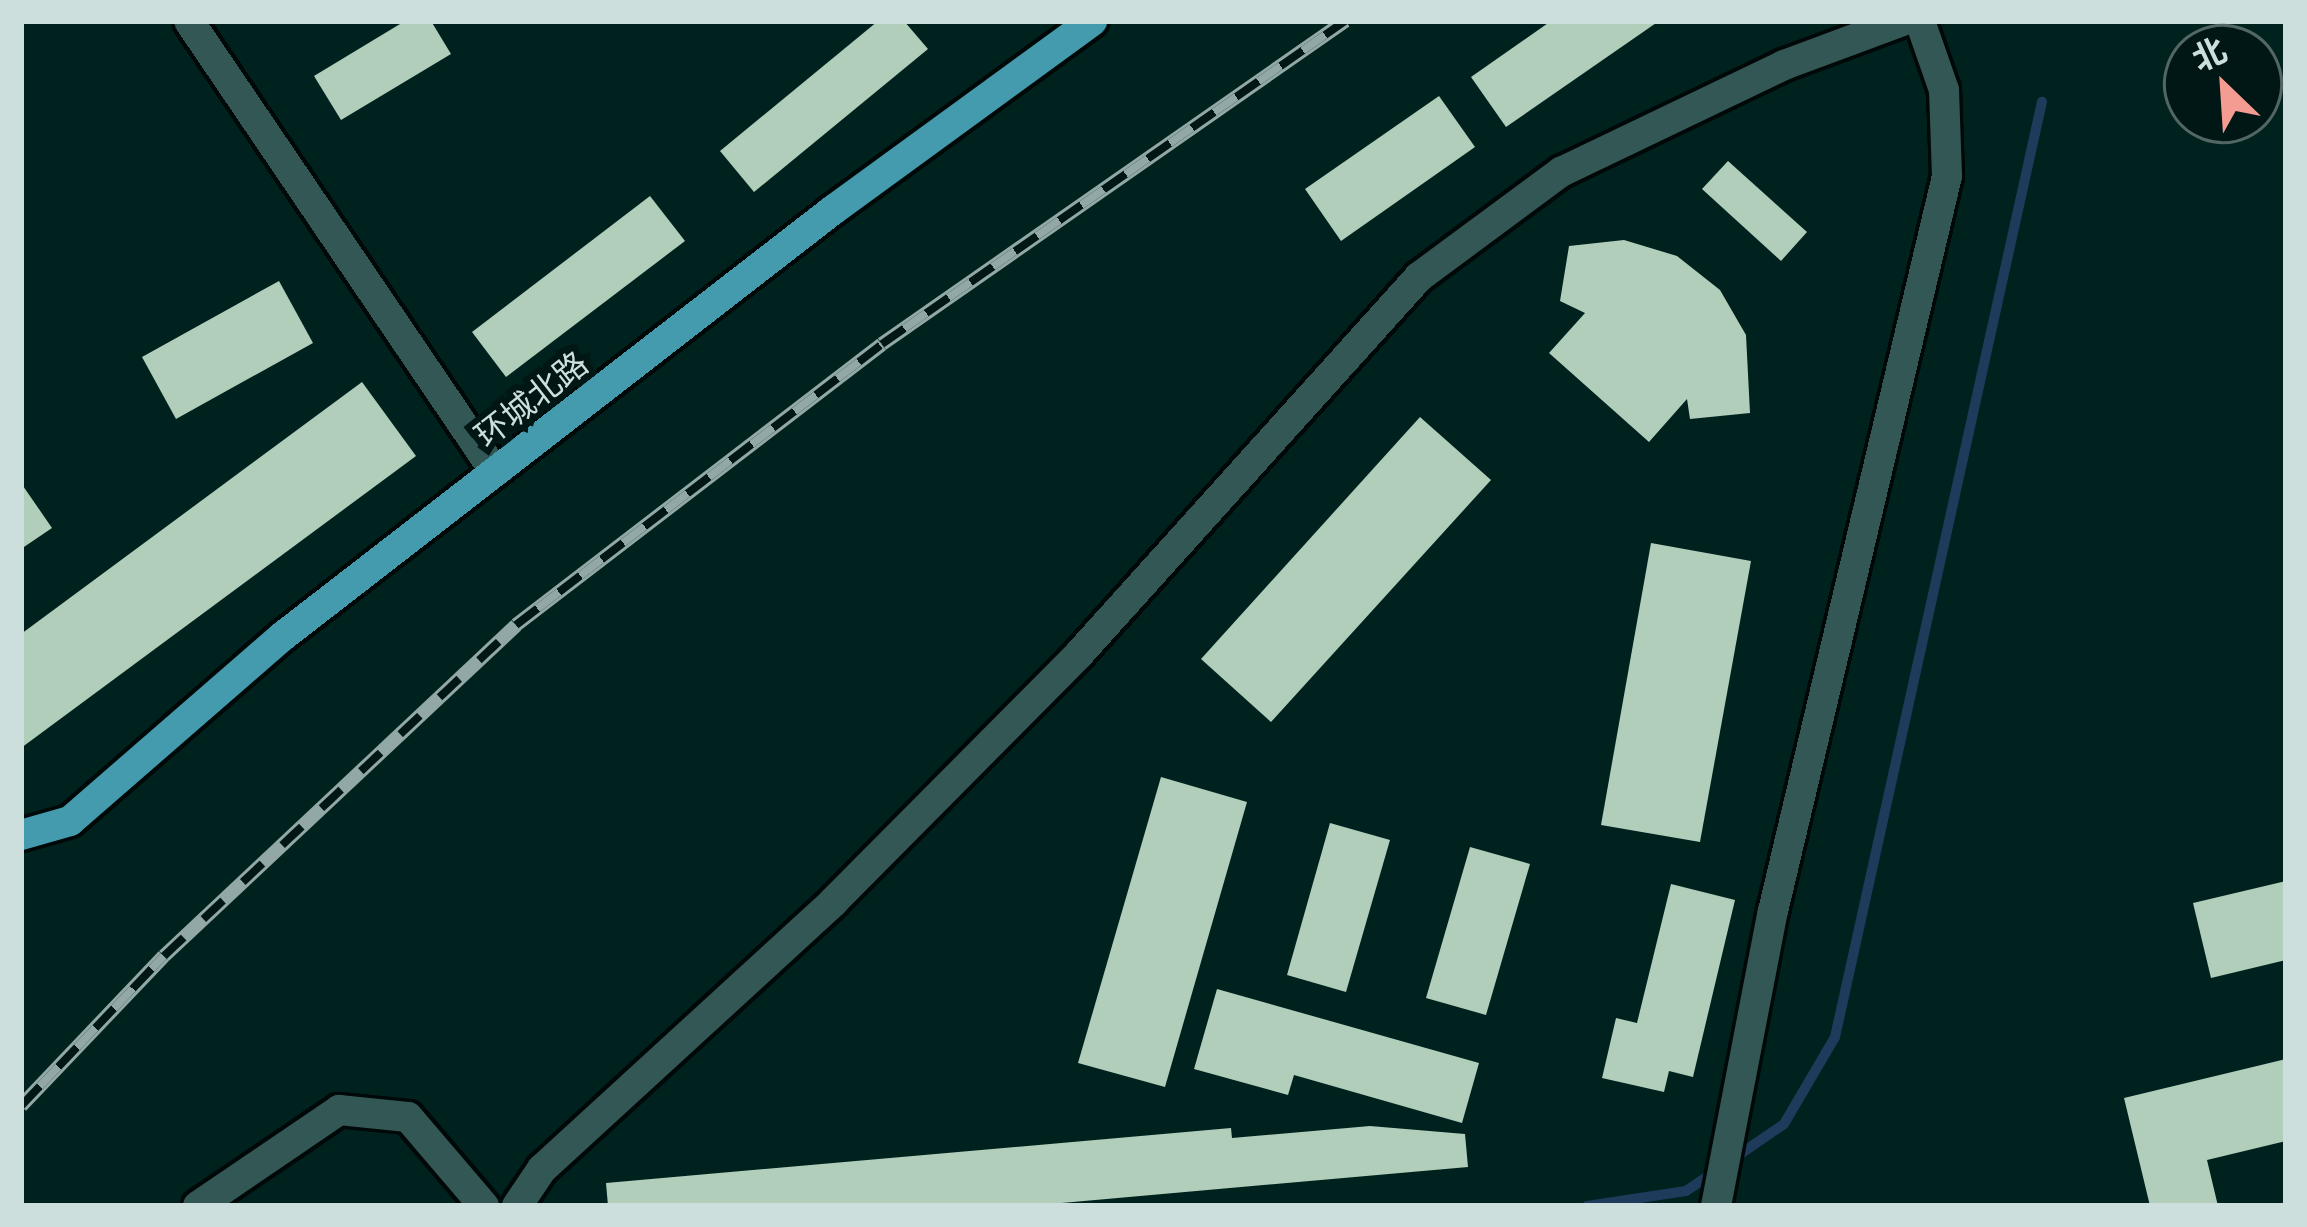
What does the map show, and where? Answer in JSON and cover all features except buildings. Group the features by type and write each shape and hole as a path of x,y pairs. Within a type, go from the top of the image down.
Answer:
{"main road":[{"name":"环城北路","path":"21,835 70,821 283,636 1092,21"}],"street":[{"path":"189,21 495,472"},
{"path":"517,1206 542,1169 833,901 1080,652 1418,278 1561,172 1784,65 1902,21"},
{"path":"1718,1195 1773,911 1947,176 1944,90 1920,21"},
{"path":"198,1206 339,1110 408,1118 484,1206"}],"waterway":[{"path":"1730,1161 1784,1124 1835,1037 2042,102"},
{"path":"1587,1206 1686,1191 1714,1172"}],"railway":[{"path":"21,1106 164,956 516,625 882,344 1345,21"}]}
